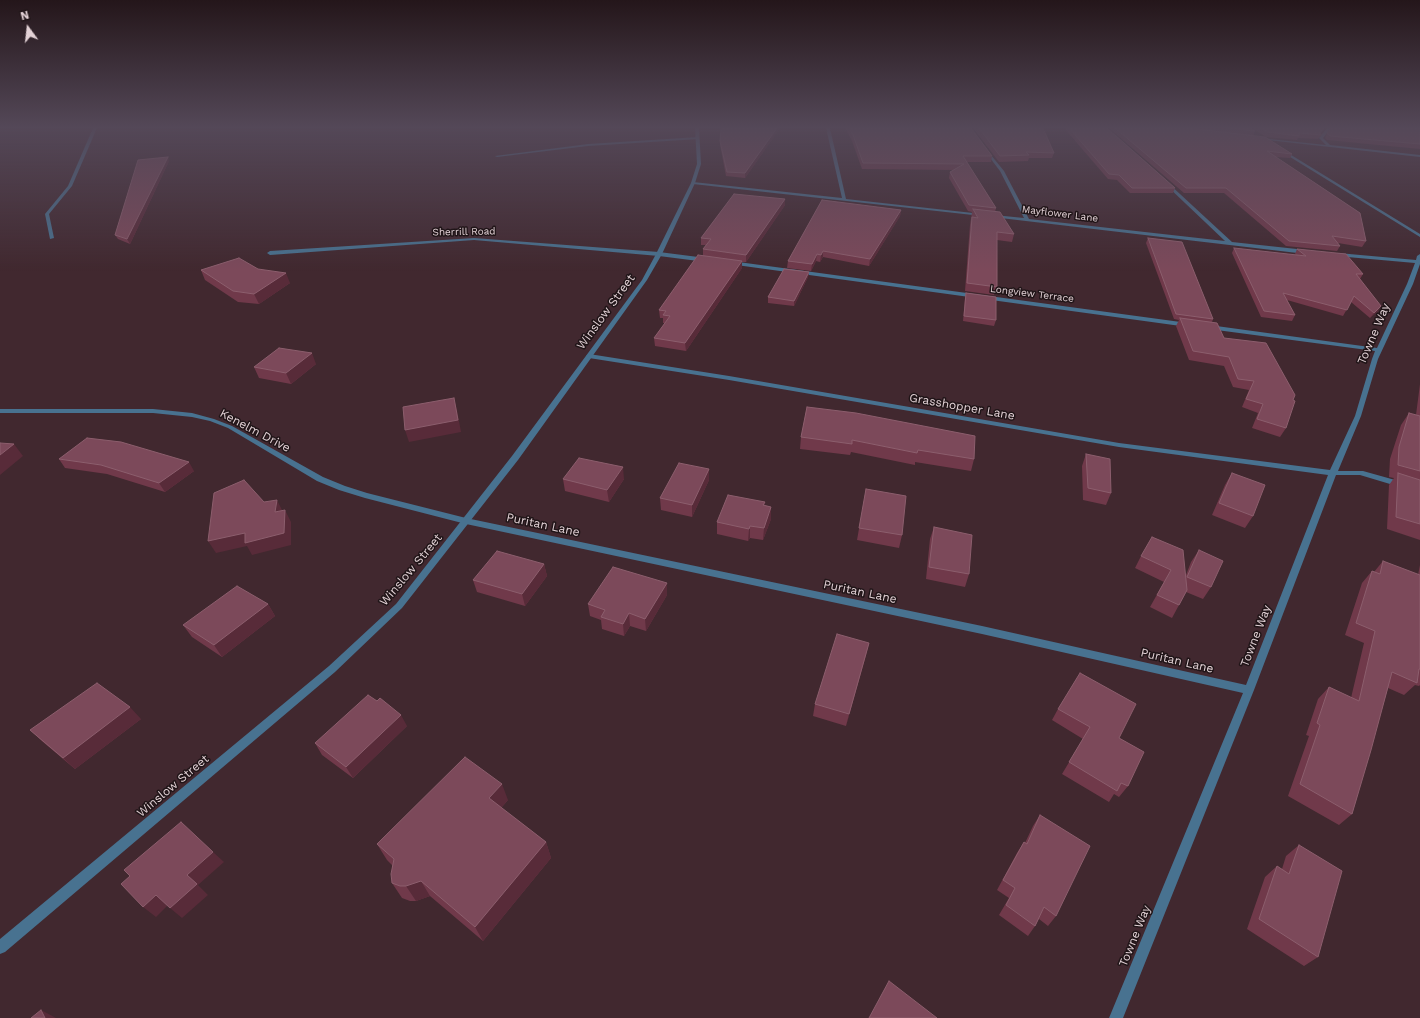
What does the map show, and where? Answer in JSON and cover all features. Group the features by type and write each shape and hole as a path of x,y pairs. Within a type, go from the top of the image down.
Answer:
{"street":[{"path":"52,238 47,214 70,186 75,176"},
{"name":"Winslow Street","path":"0,947 332,668 399,606 515,458 644,280 659,254 693,183 695,176"},
{"path":"839,176 844,199"},
{"path":"1004,176 1027,220"},
{"path":"1323,176 1420,236"},
{"path":"1161,178 1230,243"},
{"name":"Mayflower Lane","path":"693,183 1313,253"},
{"name":"Sherrill Road","path":"270,253 474,239 659,254"},
{"path":"659,254 711,260"},
{"path":"1336,255 1419,259"},
{"name":"Towne Way","path":"1116,1018 1249,690 1333,473 1358,416 1375,359 1410,284 1419,259"},
{"name":"Longview Terrace","path":"726,262 1193,325"},
{"path":"1201,326 1379,350"},
{"name":"Grasshopper Lane","path":"589,356 729,378 1119,445 1333,473 1360,473 1420,490"},
{"name":"Kenelm Drive","path":"0,411 153,411 192,415 212,420 230,427 320,479 342,488 466,521"},
{"name":"Puritan Lane","path":"466,521 982,630 1249,690"}],"building":[{"path":"133,176 159,176 127,239 115,235"},
{"path":"952,176 975,176 996,208 969,205"},
{"path":"1120,176 1161,176 1175,188 1132,188"},
{"path":"1171,176 1304,176 1360,213 1366,241 1332,236 1340,246 1289,241 1226,188 1186,188"},
{"path":"734,194 785,199 746,255 703,249 711,239 701,238"},
{"path":"822,200 901,210 870,259 823,251 821,255 817,254 812,264 788,261"},
{"path":"973,209 1000,212 1014,234 997,232 997,287 967,283 972,217 978,218"},
{"path":"1148,238 1182,242 1213,319 1176,314"},
{"path":"1234,248 1306,256 1297,249 1346,254 1363,274 1356,274 1381,306 1374,313 1354,296 1347,310 1283,293 1295,315 1264,311"},
{"path":"698,255 742,261 685,343 654,338 670,316 663,315 666,311 659,310"},
{"path":"239,258 258,269 286,273 254,294 233,291 201,270"},
{"path":"784,269 809,272 794,301 768,297"},
{"path":"966,293 996,297 996,320 964,316"},
{"path":"1180,318 1217,323 1224,338 1266,343 1295,395 1293,400 1295,401 1286,428 1257,419 1263,404 1246,399 1254,381 1238,379 1229,357 1193,351"},
{"path":"279,348 312,353 286,373 254,367"},
{"path":"454,398 458,420 405,430 403,407"},
{"path":"807,407 856,413 975,436 974,459 918,450 917,453 852,440 852,444 801,437"},
{"path":"1409,413 1420,416 1420,471 1398,465 1399,447"},
{"path":"87,438 121,442 189,462 159,483 101,465 59,459"},
{"path":"0,443 14,444 0,455"},
{"path":"1086,454 1110,459 1111,493 1088,488"},
{"path":"579,458 623,467 607,490 563,479"},
{"path":"679,463 709,469 692,505 660,498"},
{"path":"1232,473 1265,485 1253,516 1219,503"},
{"path":"1398,473 1420,480 1420,524 1396,517"},
{"path":"244,480 264,502 277,500 275,512 285,510 284,533 245,543 245,533 208,541 214,493"},
{"path":"866,489 906,496 902,535 859,528"},
{"path":"728,495 765,502 763,505 771,507 764,528 750,526 749,529 717,522"},
{"path":"934,527 972,535 969,574 929,567"},
{"path":"1152,537 1183,550 1187,590 1179,605 1157,595 1171,570 1141,556"},
{"path":"1199,550 1223,561 1211,587 1187,577"},
{"path":"497,551 544,564 522,594 473,580"},
{"path":"1383,561 1420,575 1420,669 1417,683 1392,672 1352,814 1300,784 1320,725 1317,723 1329,687 1359,701 1375,631 1356,623 1372,571 1380,574"},
{"path":"613,567 667,583 645,619 629,613 623,624 601,617 605,610 588,604"},
{"path":"237,586 268,604 214,645 183,625"},
{"path":"837,634 869,643 849,714 815,704"},
{"path":"1080,673 1136,704 1119,738 1144,752 1128,786 1121,783 1117,791 1069,762 1090,727 1058,709"},
{"path":"97,683 130,707 63,758 30,730"},
{"path":"368,695 377,701 380,698 401,715 346,767 315,743"},
{"path":"465,757 502,784 489,798 546,842 475,927 421,881 406,886 400,886 392,883 391,874 394,859 377,844"},
{"path":"1040,815 1090,846 1056,916 1044,907 1035,926 1006,905 1015,888 1003,880 1024,842 1027,844"},
{"path":"181,822 213,852 187,875 197,884 170,908 156,895 143,907 121,884 130,876 124,870"},
{"path":"1299,845 1342,871 1318,957 1259,919 1277,866 1289,874"},
{"path":"889,981 937,1018 869,1018"},
{"path":"41,1010 45,1018 31,1018"}]}
